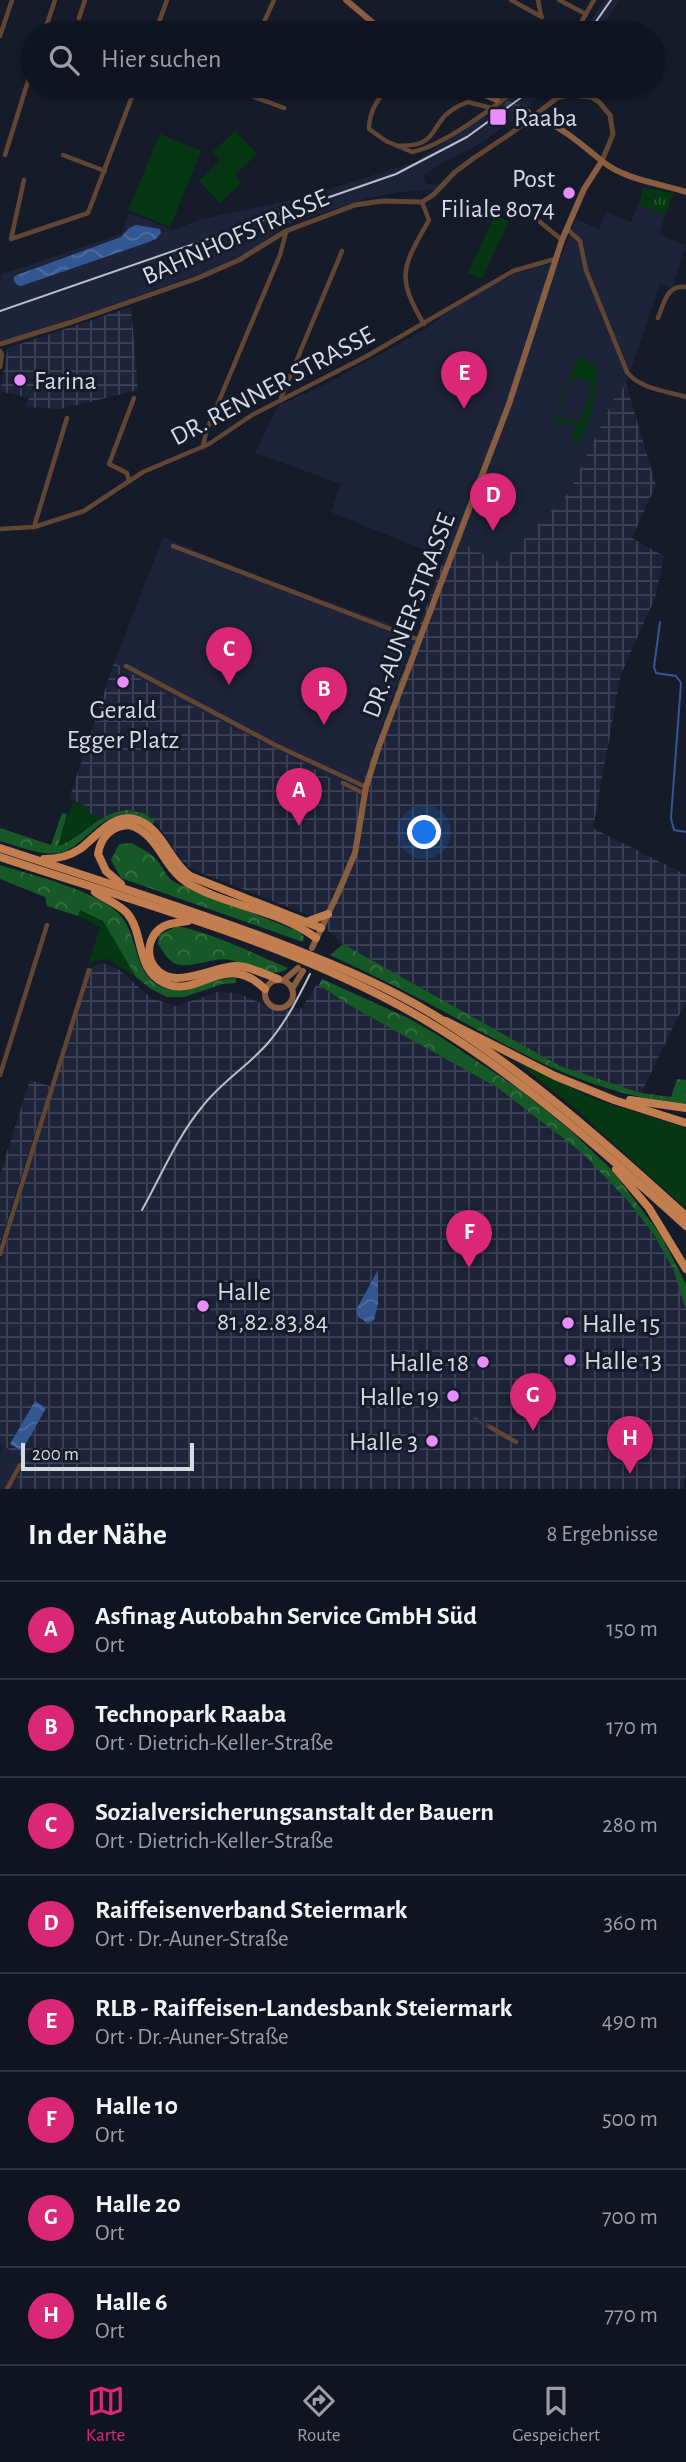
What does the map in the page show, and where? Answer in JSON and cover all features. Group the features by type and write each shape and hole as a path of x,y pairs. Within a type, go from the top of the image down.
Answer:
{"highway":[{"path":"35,859 58,859 72,853 102,828 118,820 139,821 153,831 179,867 190,876 321,928"},
{"path":"129,891 106,871 98,854 106,835 123,825 135,826 149,836 171,868 187,882 295,924 316,938"},
{"path":"0,848 129,891 290,952 434,1016 555,1076 614,1100 686,1124"},
{"path":"0,857 290,952"},
{"path":"80,884 127,914 144,962 158,980 169,985 183,986 213,976 236,973 255,979 265,989"},
{"path":"306,922 328,914"},
{"path":"191,920 165,925 151,939 149,956 162,973 182,978 241,966 281,980"},
{"path":"335,971 491,1062 552,1107 686,1226"},
{"path":"434,1016 491,1053 563,1107 686,1216"},
{"path":"600,1093 645,1104 686,1108"},
{"path":"601,1150 649,1208 686,1269"}],"main road":[{"path":"346,0 371,21"},
{"path":"484,98 495,104"},
{"path":"538,117 568,132 602,161 638,179 686,192"},
{"name":"DR.-AUNER-STRASSE","path":"312,948 355,853 365,791 383,736 509,404 562,240 589,182 602,161"},
{"path":"300,969 292,989 292,999 287,1005 275,1008 267,1003 265,989 271,982 281,980 300,969"},
{"path":"281,980 292,989"}],"street":[{"path":"0,36 12,0"},
{"path":"48,21 55,0"},
{"path":"79,18 85,0"},
{"path":"159,21 167,0"},
{"path":"264,21 274,0"},
{"path":"511,0 542,17 538,0"},
{"path":"559,0 586,14"},
{"path":"582,21 594,0"},
{"path":"5,155 23,98"},
{"path":"24,180 10,239 88,213 132,98"},
{"path":"257,98 284,108"},
{"path":"379,98 369,118 369,129 412,152 440,141 504,98"},
{"path":"424,324 406,291 404,277 406,266 429,219 422,202 526,113 543,108 558,98"},
{"path":"589,98 599,102 610,115 612,122 613,134 602,161"},
{"path":"397,146 418,144 434,133 441,119 459,105 475,102 495,104"},
{"path":"434,133 440,141"},
{"path":"63,155 106,171"},
{"name":"BAHNHOFSTRASSE","path":"0,344 198,278 239,260 286,231 355,205 382,201 422,202"},
{"path":"540,222 562,240"},
{"path":"567,229 580,241 586,270 627,372 641,384 686,397"},
{"path":"203,447 207,428 280,255 286,231"},
{"path":"280,400 342,251"},
{"name":"DR. RENNER STRASSE","path":"0,529 34,527 84,511 143,472 203,447 252,415 323,380 513,271 556,259"},
{"path":"658,318 667,294 675,287 686,287"},
{"path":"0,351 0,367"},
{"path":"130,481 127,472 109,464 134,398"},
{"path":"34,527 67,418"},
{"path":"173,546 419,640"},
{"path":"126,666 365,791"},
{"path":"343,783 365,791"},
{"path":"0,1075 47,925"},
{"path":"0,1254 89,970"},
{"path":"490,1427 516,1442"},
{"path":"7,1489 20,1465"}],"shaded area":[{"path":"605,0 619,0 606,21 590,21"},
{"path":"510,98 537,98 483,142 423,176 426,184 438,185 433,190 399,192 365,199 284,226 252,250 211,270 31,334 0,341 2,274 121,234 129,213 174,230 201,219 283,202 415,162"},
{"path":"638,204 666,214 659,234 686,245 672,288 660,284 626,384 615,397 568,494 501,563 463,544 444,558 331,512 341,484 255,453 278,406 324,385 424,330 472,295 513,274 559,262 576,219 599,229 606,212 631,222"},
{"path":"131,307 138,390 61,409 26,407 29,398 0,391 8,348"},
{"path":"626,384 656,485 632,538 664,556 655,598 621,674 593,828 686,875 686,1001 641,1093 560,1066 343,944 311,916 191,869 181,860 155,821 143,813 116,811 102,818 84,811 86,806 69,799 114,663 161,691 304,763 358,794 444,558 463,544 501,563 568,494 615,397"},
{"path":"163,537 261,577 415,633 358,794 304,763 161,691 114,663"},
{"path":"103,963 118,969 151,998 176,1006 218,992 238,993 278,1011 293,1007 301,1009 317,984 349,1005 498,1088 581,1152 629,1202 654,1235 673,1269 686,1310 686,1472 683,1489 11,1489 28,1457 22,1453 20,1456 0,1444 0,1263 90,970"},
{"path":"30,1080 50,1086 0,1243 0,1174"},
{"path":"0,1444 28,1457 11,1489 0,1489"}],"green space":[{"path":"235,131 257,154 235,175 242,182 220,203 199,181 220,160 213,152"},
{"path":"160,134 201,151 170,227 128,210"},
{"path":"643,188 674,193 665,215 639,205"},
{"path":"495,215 509,221 482,279 468,273"},
{"path":"578,357 598,369 591,414 579,443 571,440 576,426 562,421 560,425 553,422 556,416 580,423 591,383 576,377 570,380 558,411 557,409"},
{"path":"73,802 86,806 85,811 102,818 57,846"},
{"path":"127,810 143,813 155,821 152,825 128,817 111,818 68,850 52,854 0,841 0,828 51,845 62,813 67,814 58,846 108,815"},
{"path":"131,843 154,857 176,883 300,932 304,937 303,942 121,878 111,860 119,844"},
{"path":"0,865 79,890 108,905 125,922 146,973 153,982 164,988 180,989 227,978 236,978 236,983 223,984 184,997 167,997 151,989 136,977 103,921 80,910 78,916 47,906 45,897 0,879"},
{"path":"80,910 103,921 136,977 108,959 93,961 88,966 100,927 78,916"},
{"path":"177,926 220,939 288,968 275,973 224,959 189,965 173,963 158,944 159,935"},
{"path":"343,944 560,1066 641,1093 671,1097 677,1079 686,1080 686,1105 619,1092 533,1058 330,955"},
{"path":"322,979 408,1018 436,1034 519,1089 569,1129 612,1170 660,1234 686,1284 686,1310 673,1269 654,1235 629,1202 581,1152 498,1088 349,1005 319,985"},
{"path":"517,1062 597,1100 686,1128 686,1209 576,1109"}],"water":[{"path":"136,225 160,229 161,233 156,239 146,243 21,286 14,281 17,275 121,237"},
{"path":"378,1270 378,1304 374,1320 368,1323 358,1317 356,1310"},
{"path":"35,1401 46,1408 22,1451 10,1444"}],"waterway":[{"path":"660,622 654,667 656,673 676,676 681,683 671,818 674,830 686,832"}],"tunnel":[{"path":"497,100 521,109"},
{"path":"474,1418 490,1427"}],"railway":[{"path":"596,21 611,0"},
{"path":"0,311 396,174 467,137 521,98"},
{"path":"142,1210 193,1119 209,1098 274,1035 310,974"}],"place":[{"name":"Raaba","path":"498,117"},
{"name":"Post Filiale 8074","path":"569,193"},
{"name":"Farina","path":"20,380"},
{"name":"RLB - Raiffeisen-Landesbank Steiermark","path":"464,409"},
{"name":"Raiffeisenverband Steiermark","path":"493,531"},
{"name":"Gerald Egger Platz","path":"123,682"},
{"name":"Sozialversicherungsanstalt der Bauern","path":"229,685"},
{"name":"Technopark Raaba","path":"324,725"},
{"name":"Asfinag Autobahn Service GmbH Süd","path":"299,826"},
{"name":"Halle 10","path":"469,1268"},
{"name":"Halle 81,82.83,84","path":"203,1306"},
{"name":"Halle 15","path":"568,1323"},
{"name":"Halle 13","path":"570,1360"},
{"name":"Halle 18","path":"483,1362"},
{"name":"Halle 19","path":"453,1396"},
{"name":"Halle 20","path":"533,1431"},
{"name":"Halle 3","path":"432,1441"},
{"name":"Halle 6","path":"630,1474"}]}
